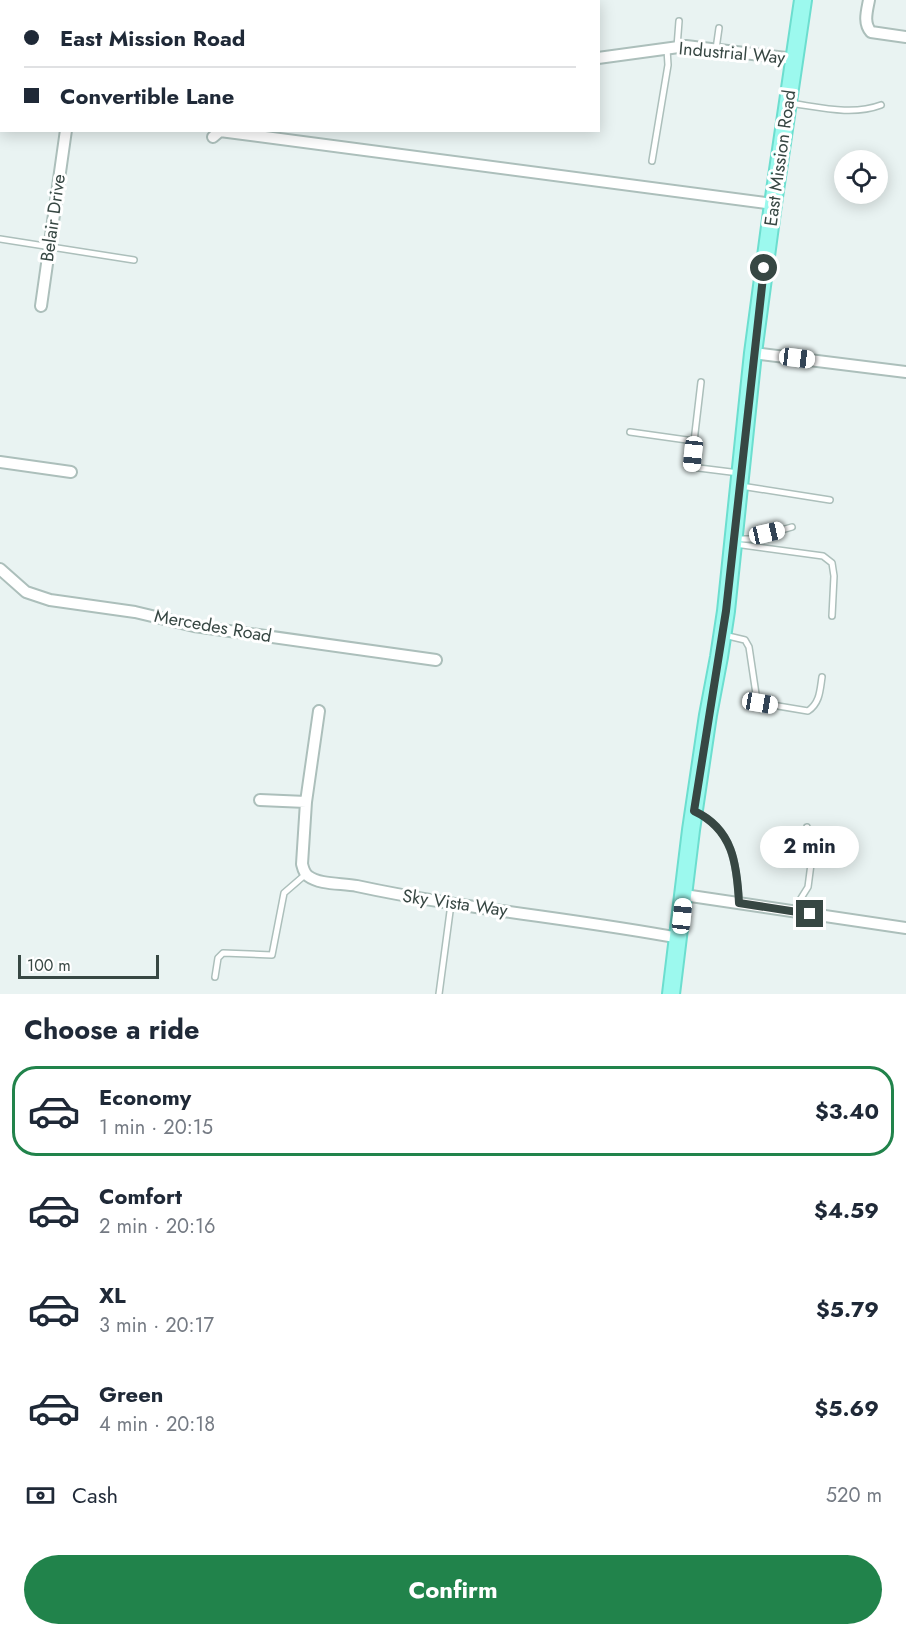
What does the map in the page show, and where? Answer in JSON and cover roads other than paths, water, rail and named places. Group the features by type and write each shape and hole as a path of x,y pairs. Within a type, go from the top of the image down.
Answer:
{"main road":[{"name":"East Mission Road","path":"671,994 694,811 723,634 753,353 803,0"}],"street":[{"path":"869,0 867,28 871,32 906,37"},
{"name":"Industrial Way","path":"600,58 686,46 794,59"},
{"name":"Belair Drive","path":"41,306 66,132"},
{"path":"213,137 219,132"},
{"path":"228,132 773,204"},
{"path":"753,353 906,372"},
{"path":"0,462 71,472"},
{"name":"Mercedes Road","path":"0,569 26,592 50,600 135,612 194,626 436,660"},
{"path":"306,874 302,864 306,802 319,711"},
{"path":"260,800 306,802"},
{"name":"Sky Vista Way","path":"306,874 308,877 325,882 630,928 679,938"},
{"path":"684,895 906,928"}],"lane":[{"path":"652,160 668,65 679,21"},
{"path":"716,50 719,28"},
{"path":"787,103 853,111 867,110 881,105"},
{"path":"0,239 50,245 134,260"},
{"path":"701,382 691,467 830,500"},
{"path":"630,432 694,441"},
{"path":"734,541 750,539 792,527"},
{"path":"734,541 823,556 832,563 834,576 832,616"},
{"path":"723,634 745,640 749,647 757,701 760,703 808,711 814,708 819,699 822,677"},
{"path":"694,811 707,817 719,828 730,846 737,869 739,903"},
{"path":"793,911 808,887 811,864 807,827"},
{"path":"215,976 218,958 223,953 272,955 284,893 306,874"},
{"path":"439,994 451,902"}]}
